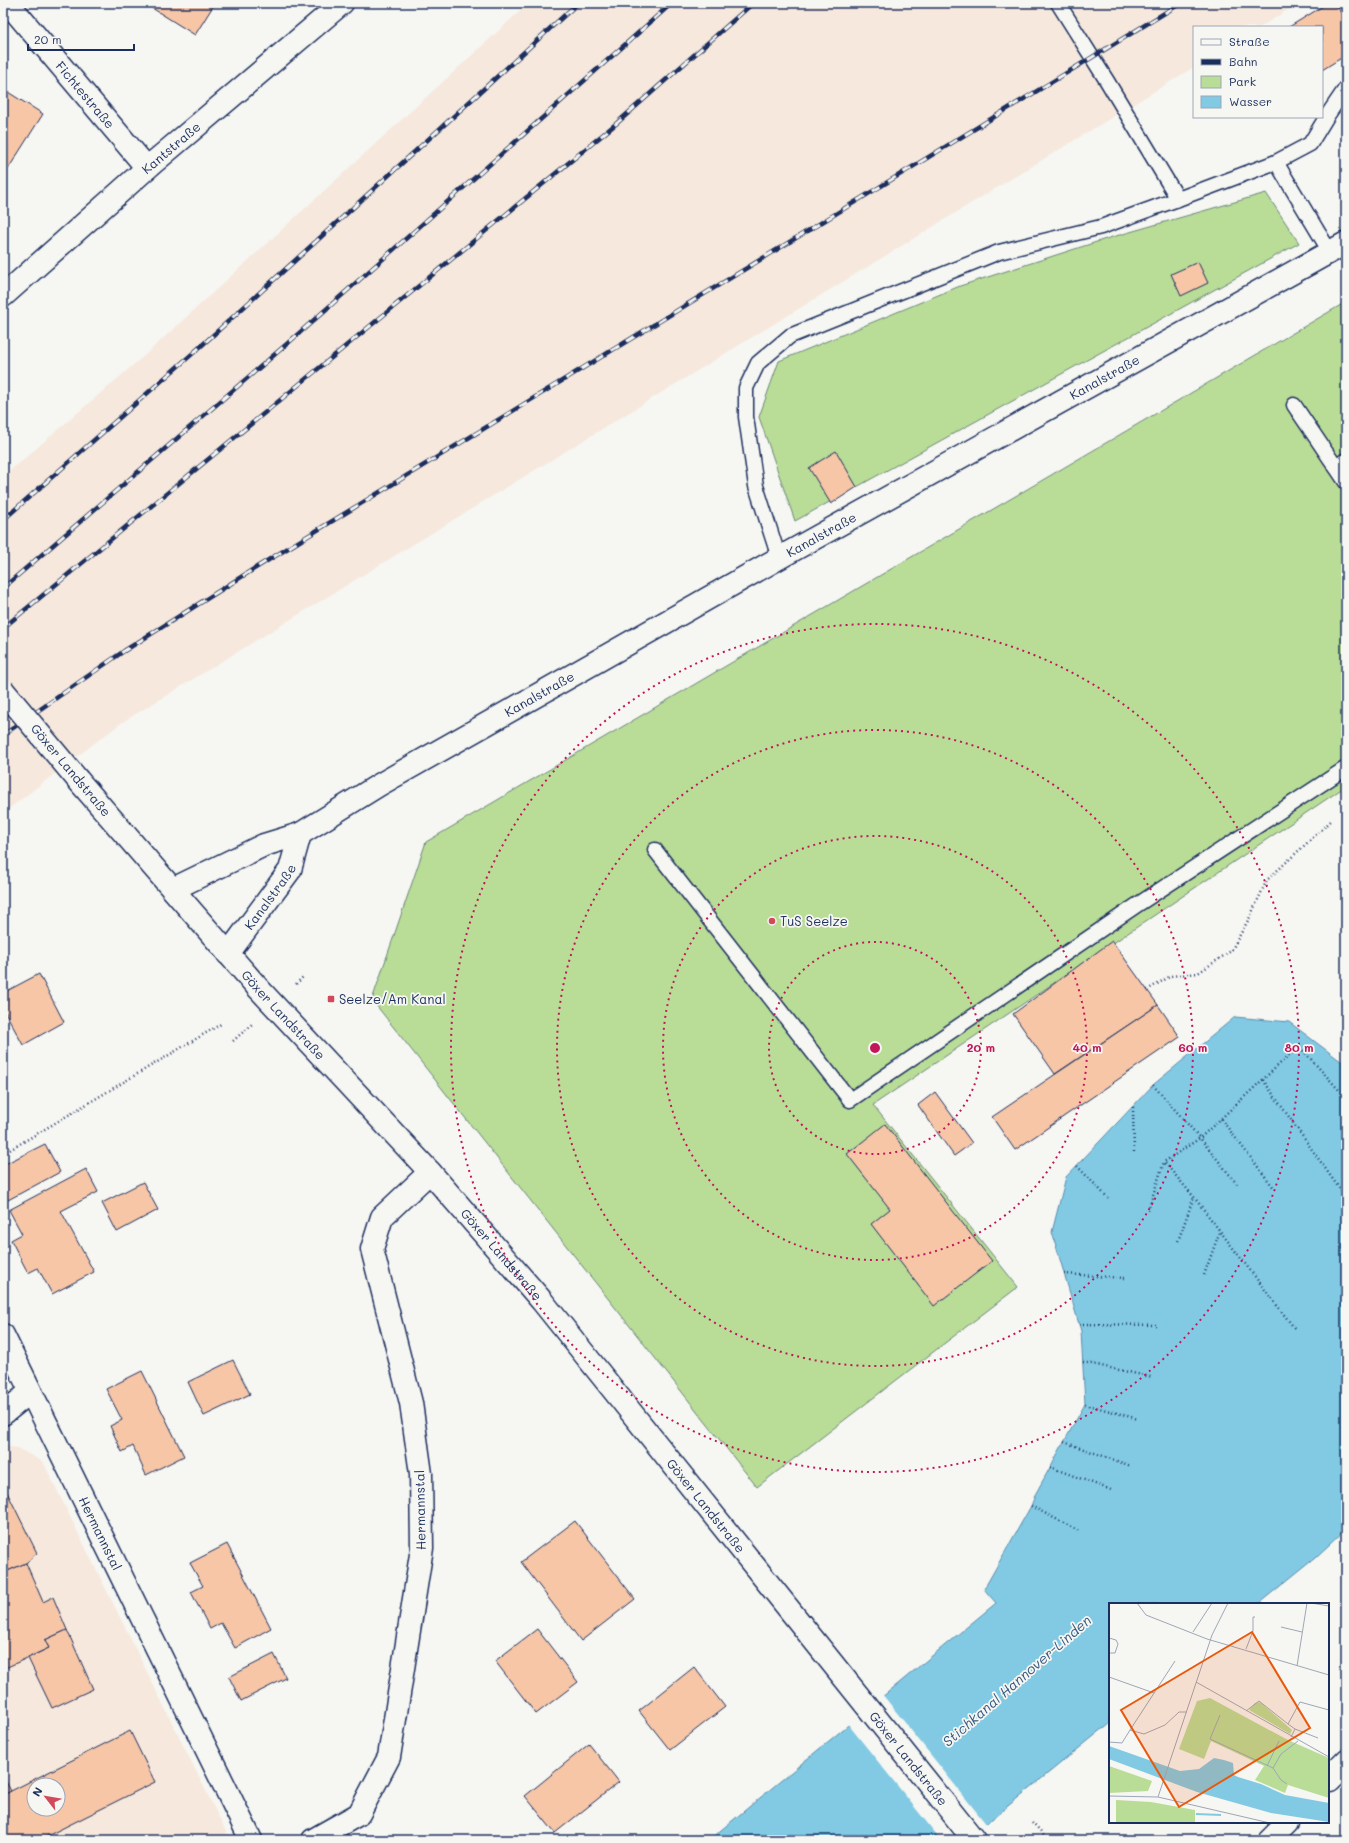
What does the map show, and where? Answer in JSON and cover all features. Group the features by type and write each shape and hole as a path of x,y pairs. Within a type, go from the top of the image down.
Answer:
{"street":[{"name":"Fichtestraße","path":"8,3 147,168"},
{"name":"Kantstraße","path":"3,296 147,168 342,3"},
{"name":"Kanalstraße","path":"173,889 264,844 300,834 386,781 779,558 1338,248"},
{"name":"Göxer Landstraße","path":"3,690 78,780 228,954 299,1033 487,1235 542,1301 974,1840"},
{"name":"Kanalstraße","path":"228,954 290,870 300,834"},
{"name":"Hermannstal","path":"313,1840 359,1814 389,1757 422,1548 421,1474 412,1403 372,1249 382,1217 430,1172"},
{"name":"Hermannstal","path":"3,1335 251,1840"},
{"path":"3,1414 30,1392"},
{"path":"1329,1779 1346,1762"},
{"path":"1269,1840 1286,1823"}],"lane":[{"path":"1058,3 1178,199"},
{"path":"779,558 756,486 746,417 746,388 758,363 790,336 999,252 1101,227 1276,162 1310,144 1346,88"},
{"path":"1276,162 1338,248"},
{"path":"1294,405 1341,463 1346,482"},
{"path":"655,850 850,1100 1137,905 1346,768"}],"path":[{"path":"1147,990 1171,976 1198,973 1231,951 1250,917 1267,880 1332,820"},
{"path":"3,1154 221,1024"},
{"path":"1148,1210 1164,1162 1200,1138 1299,1046 1339,1090"},
{"path":"1262,1080 1346,1198"},
{"path":"1153,1085 1200,1138 1237,1184"},
{"path":"1133,1107 1134,1152"},
{"path":"1221,1119 1274,1188"},
{"path":"1164,1162 1194,1197 1295,1329"},
{"path":"1077,1166 1108,1198"},
{"path":"1178,1241 1194,1197"},
{"path":"1204,1275 1220,1231"},
{"path":"1064,1274 1125,1278"},
{"path":"1079,1324 1159,1325"},
{"path":"1083,1362 1151,1377"},
{"path":"1085,1404 1138,1419"},
{"path":"1064,1442 1131,1466"},
{"path":"1050,1467 1111,1490"},
{"path":"1031,1506 1078,1531"},
{"path":"1032,1822 1048,1840"}],"shaded area":[{"path":"529,3 1299,3 1262,26 1193,26 1193,68 121,723 3,813 3,477 145,355"},
{"path":"3,1446 17,1448 43,1462 230,1840 3,1840"}],"green space":[{"path":"1266,193 1299,243 795,521 759,417 779,361 960,286 1109,238"},
{"name":"TuS Seelze","path":"1346,302 1346,786 873,1105 1018,1287 757,1487 372,1000 426,842"}],"water":[{"name":"Stichkanal Hannover-Linden","path":"1235,1017 1289,1022 1346,1065 1346,1529 1316,1557 1259,1603 1109,1603 1109,1724 966,1840 709,1840 996,1603 984,1589 1031,1506 1036,1493 1085,1404 1081,1331 1052,1232 1066,1177 1153,1085"}],"pier":[{"path":"882,1694 987,1825 969,1840 941,1840 847,1723"}],"building":[{"path":"144,3 215,3 195,35"},
{"path":"1328,3 1335,3 1346,21 1346,55 1323,69 1323,26 1291,26"},
{"path":"3,89 43,114 3,177"},
{"path":"1198,262 1208,283 1181,296 1171,274"},
{"path":"836,451 857,487 831,504 809,468"},
{"path":"1112,941 1158,1005 1055,1074 1013,1014"},
{"path":"39,974 64,1022 23,1045 3,1008 3,993"},
{"path":"1158,1005 1180,1037 1015,1150 992,1117"},
{"path":"935,1092 972,1143 954,1156 918,1105"},
{"path":"885,1124 992,1261 934,1306 871,1224 890,1209 847,1154"},
{"path":"45,1144 60,1172 8,1200 3,1191 3,1165"},
{"path":"86,1169 98,1192 61,1211 94,1272 52,1294 38,1268 28,1273 11,1240 22,1234 9,1210"},
{"path":"143,1182 158,1210 117,1232 102,1203"},
{"path":"233,1360 250,1394 204,1416 188,1382"},
{"path":"142,1371 184,1456 146,1475 133,1446 122,1452 110,1426 122,1420 106,1389"},
{"path":"3,1488 5,1488 37,1553 26,1563 3,1573"},
{"path":"575,1521 635,1599 581,1641 521,1562"},
{"path":"227,1544 271,1628 235,1648 221,1623 210,1629 191,1592 203,1586 190,1563"},
{"path":"26,1563 43,1602 53,1597 67,1630 45,1640 49,1648 3,1669 3,1573"},
{"path":"537,1629 578,1682 536,1714 495,1661"},
{"path":"67,1630 93,1689 52,1708 28,1658 49,1648 45,1640"},
{"path":"274,1654 286,1678 241,1701 229,1677"},
{"path":"694,1667 725,1707 670,1750 639,1711"},
{"path":"130,1731 155,1782 39,1840 4,1840 3,1795 26,1783 26,1817 66,1817 66,1777 39,1777"},
{"path":"589,1744 619,1782 555,1833 525,1796"},
{"path":"3,1776 11,1791 3,1795"}],"railway":[{"path":"3,520 200,347 578,3"},
{"path":"3,588 288,343 672,3"},
{"path":"3,628 617,123 753,3"},
{"path":"3,735 124,651 257,567 1181,3"}],"place":[{"name":"TuS Seelze","path":"772,921"},
{"name":"Seelze/Am Kanal","path":"331,999"}]}
